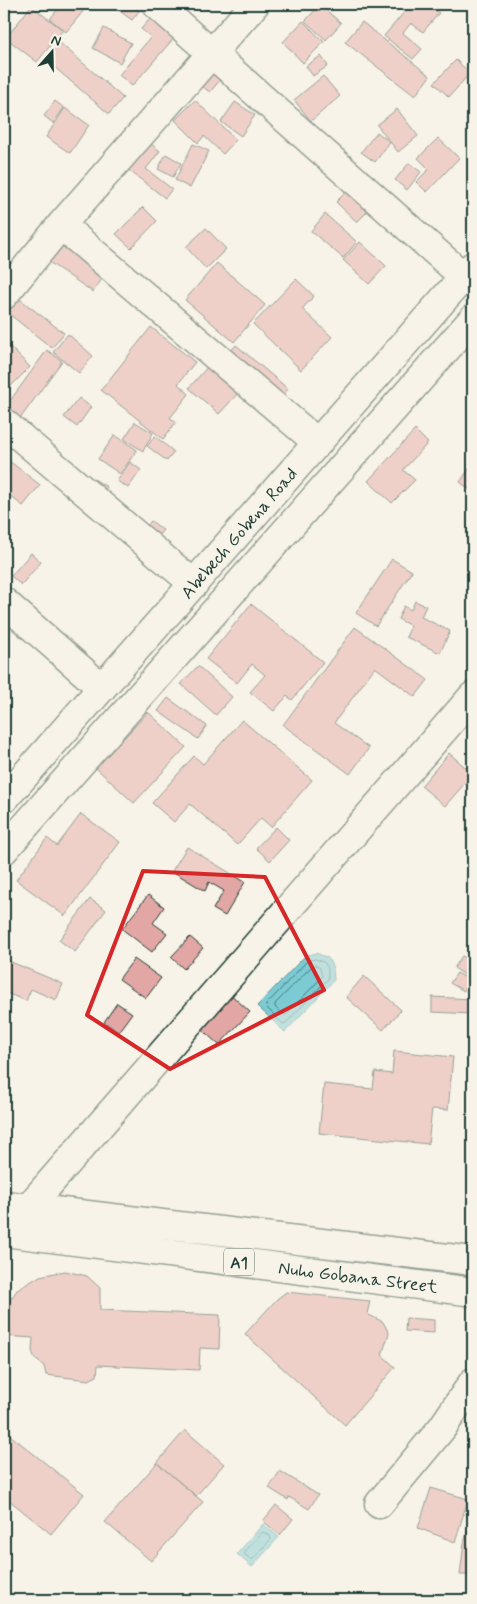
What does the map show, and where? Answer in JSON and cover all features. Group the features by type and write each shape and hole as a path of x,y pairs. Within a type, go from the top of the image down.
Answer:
{"street":[{"path":"156,4 468,272"},
{"path":"4,295 61,225 255,4"},
{"path":"61,225 318,443"},
{"name":"Abebech Gobena Road","path":"4,799 468,272"},
{"name":"Abebech Gobena Road","path":"4,850 473,319"},
{"path":"4,423 194,584"},
{"path":"4,602 102,688"},
{"path":"5,1233 16,1206 473,696"},
{"name":"Nuho Gobana Street","path":"16,1206 473,1261"},
{"name":"Nuho Gobana Street","path":"5,1233 473,1292"},
{"path":"380,1504 442,1428 473,1382"}],"highlighted area":[{"path":"143,871 265,877 324,990 170,1069 87,1015"}],"water":[{"path":"316,953 328,958 333,968 334,980 285,1032 257,1006 305,956"},
{"path":"263,1524 279,1537 252,1567 237,1554"}],"building":[{"path":"62,4 89,4 66,32 50,19"},
{"path":"110,4 130,4 139,11 132,20"},
{"path":"199,4 212,4 208,10"},
{"path":"411,4 434,4 431,7 439,13 423,32 411,23 403,33 422,49 413,59 384,36"},
{"path":"320,5 341,23 326,40 305,21"},
{"path":"31,6 63,30 37,62 6,38"},
{"path":"151,18 174,38 132,86 119,75 151,37 141,29"},
{"path":"303,21 324,42 303,63 283,42"},
{"path":"362,22 430,76 415,96 345,42"},
{"path":"104,28 131,43 120,63 93,48"},
{"path":"60,43 123,98 109,114 46,60"},
{"path":"321,56 328,66 313,76 306,66"},
{"path":"456,60 470,73 449,97 434,83"},
{"path":"210,70 221,79 210,92 199,84"},
{"path":"323,76 340,96 311,121 294,100"},
{"path":"195,100 236,140 223,154 204,136 198,143 175,120"},
{"path":"55,101 64,108 53,123 44,116"},
{"path":"235,102 255,115 241,136 221,122"},
{"path":"65,108 89,125 70,153 46,137"},
{"path":"397,109 418,136 398,152 377,125"},
{"path":"473,112 473,125 466,120"},
{"path":"377,132 390,142 375,162 361,152"},
{"path":"141,136 160,151 146,169 172,189 165,198 127,169 105,198 98,193"},
{"path":"438,138 459,158 427,192 416,182 429,169 418,158"},
{"path":"193,144 209,151 190,188 175,180"},
{"path":"166,154 181,163 173,177 158,169"},
{"path":"409,163 421,172 407,190 395,180"},
{"path":"350,188 370,209 357,222 336,202"},
{"path":"143,207 157,221 131,248 116,234"},
{"path":"325,214 357,242 343,258 311,231"},
{"path":"206,228 226,249 206,269 186,247"},
{"path":"49,237 104,276 93,292 37,254"},
{"path":"360,242 386,266 369,284 343,260"},
{"path":"217,263 265,305 234,342 185,300"},
{"path":"296,279 314,296 302,309 332,337 301,370 253,324"},
{"path":"5,288 64,333 52,348 4,310"},
{"path":"151,327 195,362 178,384 189,394 170,418 176,422 163,439 101,390"},
{"path":"68,334 93,356 79,373 53,352"},
{"path":"8,345 30,367 8,389 4,385 4,350"},
{"path":"236,345 288,389 279,400 226,356"},
{"path":"47,350 62,361 14,427 4,420 4,409"},
{"path":"209,365 239,392 219,414 189,388"},
{"path":"79,398 91,407 77,427 64,417"},
{"path":"135,422 153,433 143,451 124,439"},
{"path":"415,430 428,443 403,470 415,480 392,503 368,481"},
{"path":"115,435 137,450 120,474 98,459"},
{"path":"155,436 174,452 167,461 147,446"},
{"path":"4,457 40,485 23,506 4,491"},
{"path":"130,462 141,470 128,488 117,481"},
{"path":"473,463 473,492 460,482"},
{"path":"94,479 107,487 99,499 86,491"},
{"path":"151,521 163,530 153,542 141,533"},
{"path":"31,553 41,562 21,585 11,576"},
{"path":"392,559 412,571 376,626 356,613"},
{"path":"415,601 426,606 421,617 450,631 440,653 406,637 411,626 398,619 404,606 411,610"},
{"path":"251,604 323,662 292,700 287,696 274,711 250,692 265,675 252,664 237,683 206,659"},
{"path":"355,627 428,680 415,697 375,667 334,723 369,748 350,774 283,725"},
{"path":"198,666 232,697 216,715 181,684"},
{"path":"168,698 207,726 198,739 158,711"},
{"path":"148,712 186,747 134,803 96,768"},
{"path":"242,720 312,780 271,827 261,818 237,845 190,804 174,822 152,803 194,756 203,764"},
{"path":"449,753 473,774 445,806 421,786"},
{"path":"81,814 120,842 65,916 16,880 47,838 57,846"},
{"path":"276,827 289,840 270,861 256,848"},
{"path":"187,847 245,882 225,916 213,909 224,891 209,882 205,891 172,871"},
{"path":"148,895 164,907 153,923 167,933 152,952 122,929"},
{"path":"90,899 106,910 75,952 59,940"},
{"path":"190,937 203,948 184,969 171,957"},
{"path":"462,956 473,962 473,980 454,968"},
{"path":"4,959 63,984 56,1000 31,989 26,1001 4,992"},
{"path":"134,959 161,978 146,998 119,979"},
{"path":"457,973 470,980 464,991 450,983"},
{"path":"364,976 401,1010 383,1030 346,997"},
{"path":"227,991 250,1012 219,1045 196,1024"},
{"path":"432,997 473,999 472,1014 432,1012"},
{"path":"117,1003 132,1013 118,1032 104,1022"},
{"path":"394,1051 453,1057 448,1110 432,1109 428,1144 319,1133 324,1084 373,1089 375,1072 392,1074"},
{"path":"65,1271 87,1276 100,1288 100,1310 220,1315 219,1349 200,1348 199,1370 98,1365 97,1376 89,1380 46,1375 44,1366 35,1359 32,1351 33,1338 4,1336 4,1309 17,1290 40,1276"},
{"path":"286,1292 370,1301 367,1314 383,1322 389,1333 382,1355 395,1367 345,1425 245,1334 277,1299"},
{"path":"406,1318 434,1320 434,1333 405,1331"},
{"path":"185,1430 224,1464 196,1496 157,1463"},
{"path":"10,1435 84,1494 51,1534 4,1496 4,1443"},
{"path":"157,1463 203,1502 151,1561 105,1522"},
{"path":"280,1471 318,1495 309,1509 289,1497 288,1500 269,1488"},
{"path":"431,1488 468,1499 455,1542 418,1528"},
{"path":"276,1505 293,1519 280,1535 263,1521"},
{"path":"473,1511 473,1575 460,1575 464,1543"}]}
